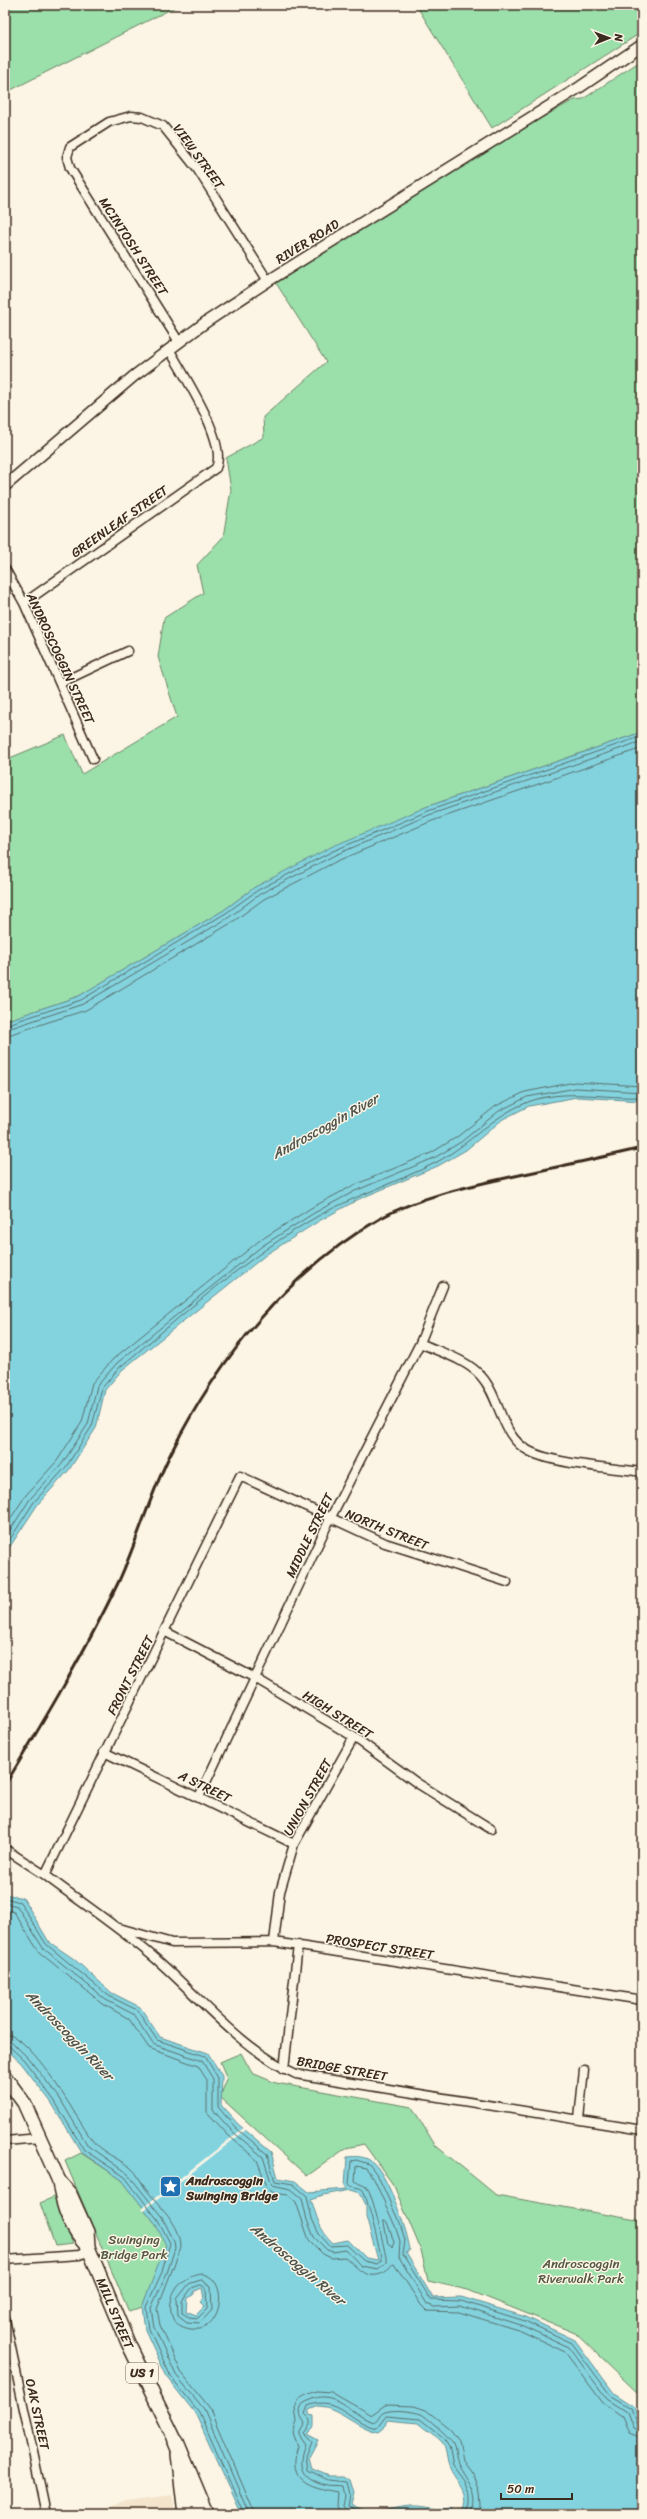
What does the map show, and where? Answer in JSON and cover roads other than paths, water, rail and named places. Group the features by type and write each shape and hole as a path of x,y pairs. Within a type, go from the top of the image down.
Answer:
{"highway":[{"name":"MILL STREET","path":"5,2077 24,2103 59,2181 70,2194 82,2219 87,2232 89,2249 128,2343 176,2442 214,2514"},
{"path":"176,2442 185,2514"},
{"name":"US 1","path":"176,2442 194,2514"},
{"name":"US 1","path":"176,2442 206,2514"}],"street":[{"name":"RIVER ROAD","path":"5,486 179,342 268,281 580,87 642,45"},
{"name":"VIEW STREET","path":"69,164 67,157 70,147 110,122 131,116 142,117 162,126 198,170 268,281"},
{"name":"MCINTOSH STREET","path":"69,164 179,342"},
{"name":"GREENLEAF STREET","path":"24,603 216,468 219,452 203,410 169,349"},
{"name":"ANDROSCOGGIN STREET","path":"5,569 24,603 93,759"},
{"path":"60,683 128,652"},
{"name":"MIDDLE STREET","path":"199,1797 330,1519 420,1343 444,1286"},
{"path":"420,1343 468,1366 479,1374 487,1384 514,1439 529,1452 559,1460 642,1472"},
{"name":"NORTH STREET","path":"240,1476 330,1519 385,1543 506,1582"},
{"name":"FRONT STREET","path":"45,1875 104,1752 166,1632 207,1540 240,1476"},
{"name":"HIGH STREET","path":"166,1632 255,1678 354,1737 417,1783 491,1829"},
{"name":"UNION STREET","path":"274,1942 280,1892 294,1844 354,1737"},
{"name":"A STREET","path":"104,1752 294,1844"},
{"path":"5,1849 45,1875"},
{"name":"BRIDGE STREET","path":"45,1875 156,1959 248,2045 284,2069 296,2074 642,2130"},
{"name":"PROSPECT STREET","path":"115,1927 178,1943 274,1942 298,1945 642,2000"},
{"path":"284,2069 298,1945"},
{"path":"579,2119 584,2070"},
{"path":"5,2141 40,2138"},
{"path":"5,2260 79,2255 89,2249"},
{"name":"OAK STREET","path":"5,2319 46,2514"}],"water":[{"name":"Androscoggin River","path":"642,732 642,1101 577,1097 529,1106 503,1119 466,1150 438,1166 359,1199 319,1221 267,1254 122,1370 105,1390 96,1428 69,1470 38,1504 5,1554 5,1021 79,996 224,910 255,887 331,847 426,807"},
{"name":"Androscoggin River","path":"5,1894 23,1898 49,1942 74,1959 112,1993 140,2007 160,2037 208,2053 222,2076 221,2105 238,2124 271,2152 278,2178 295,2181 309,2192 347,2189 345,2185 347,2157 353,2156 368,2159 377,2167 390,2189 409,2243 410,2251 406,2253 433,2298 461,2297 526,2317 575,2340 614,2393 634,2406 642,2428 642,2514 241,2514 195,2413 168,2379 145,2330 142,2307 166,2245 155,2223 122,2180 81,2152 51,2102 21,2063 5,2048","holes":["351,2190 360,2193 366,2205 366,2217 378,2260 366,2258 348,2240 333,2243 324,2233 319,2223 311,2199 323,2195","202,2288 204,2299 200,2303 204,2307 196,2315 186,2311 187,2298 193,2295 195,2291","319,2406 327,2407 371,2430 379,2432 384,2428 387,2420 418,2423 440,2439 444,2445 449,2466 464,2492 466,2503 464,2510 455,2511 451,2508 441,2509 416,2506 380,2511 365,2511 351,2505 354,2493 350,2480 344,2476 329,2476 312,2469 309,2457 318,2440 307,2434 314,2427 314,2415 309,2414 309,2410"]}],"railway":[{"path":"5,1785 64,1685 105,1609 125,1567 150,1501 171,1453 190,1418 234,1351 259,1320 287,1291 316,1264 347,1239 396,1210 446,1192 642,1148"}],"place":[{"name":"Androscoggin Swinging Bridge","path":"171,2187"}],"park label":[{"name":"Swinging Bridge Park","path":"134,2246"},
{"name":"Androscoggin Riverwalk Park","path":"581,2270"}]}
